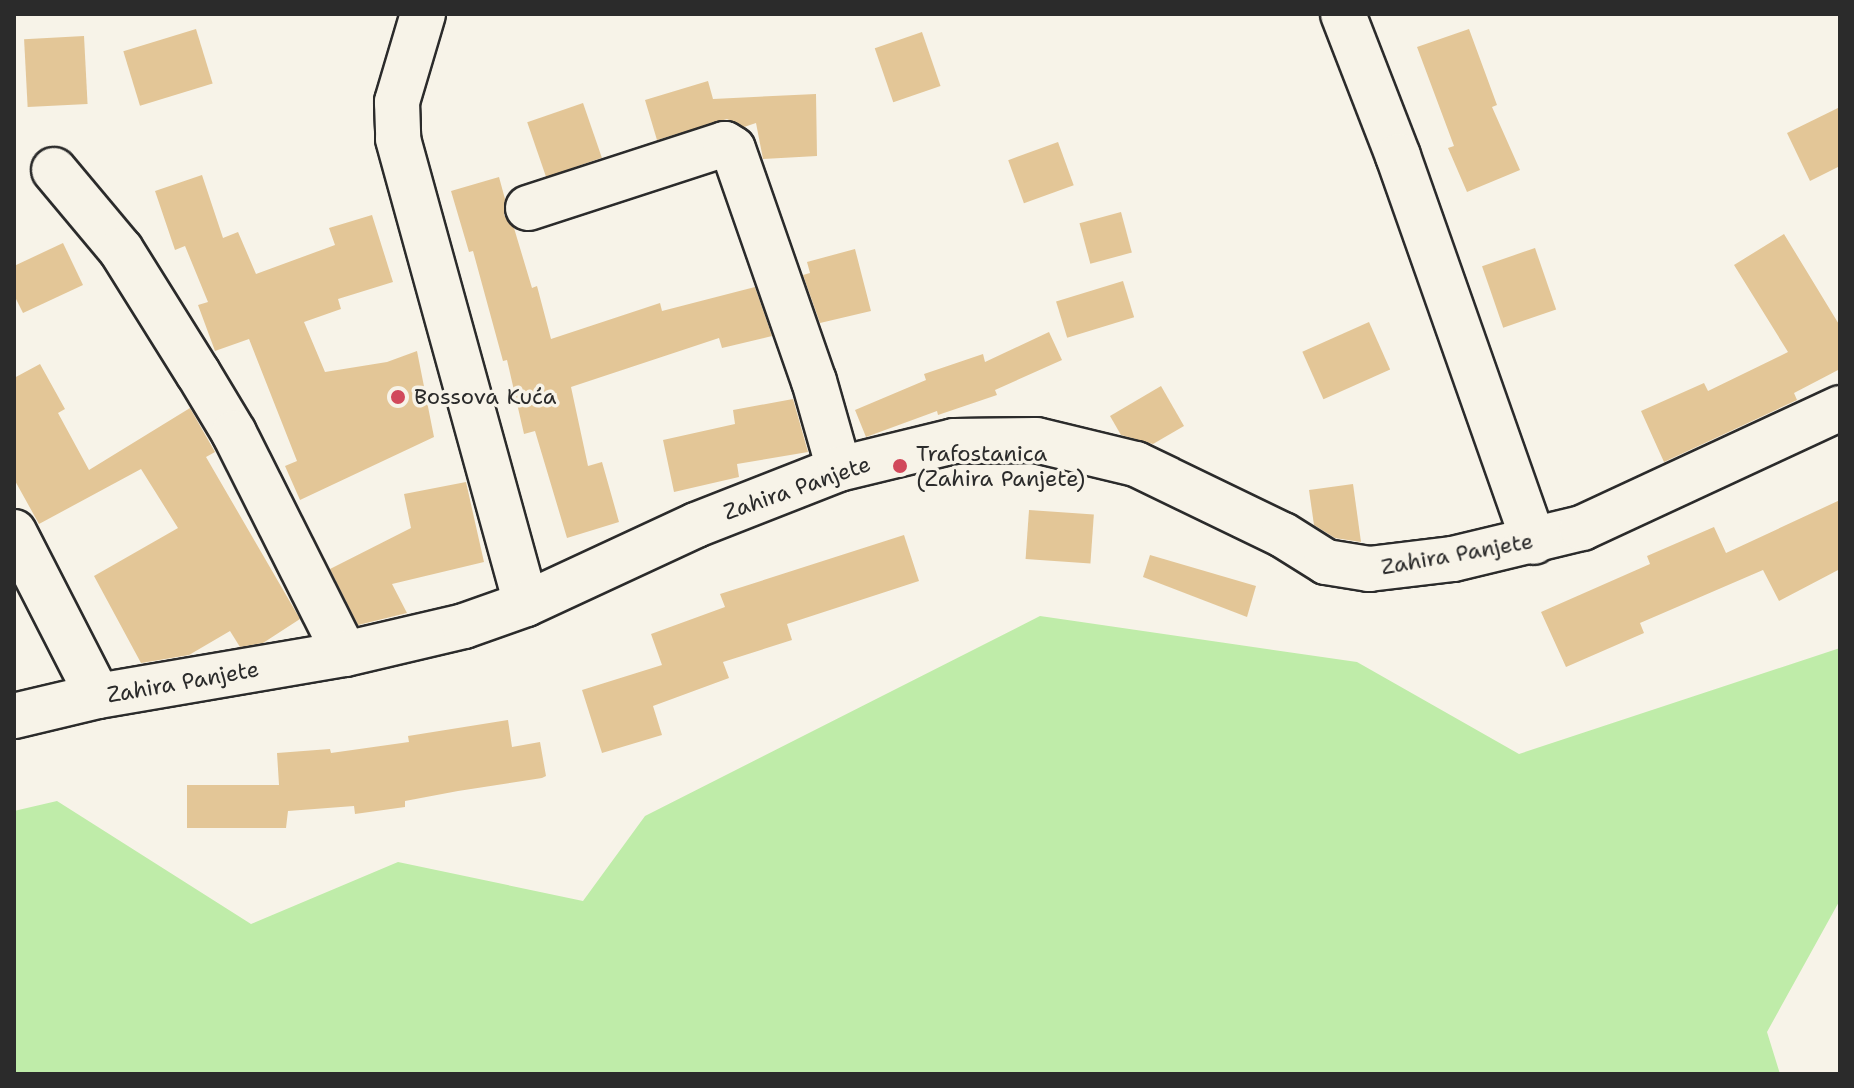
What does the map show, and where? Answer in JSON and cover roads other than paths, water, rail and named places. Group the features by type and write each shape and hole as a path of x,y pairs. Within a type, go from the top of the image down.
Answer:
{"street":[{"path":"423,14 397,102 398,139 526,604"},
{"path":"1343,14 1398,156 1534,542"},
{"path":"528,208 725,144 733,149 814,381 839,469"},
{"path":"54,170 121,250 198,373 234,433 345,654"},
{"name":"Zahira Panjete","path":"14,716 98,696 345,654 464,626 526,604 696,525 839,469 954,441 1036,440 1136,464 1283,535 1326,562 1369,569 1453,559 1582,528 1840,408"},
{"path":"14,532 98,696"}],"place":[{"name":"Bossova Kuća","path":"398,397"},
{"name":"Trafostanica (Zahira Panjete)","path":"900,466"}]}
